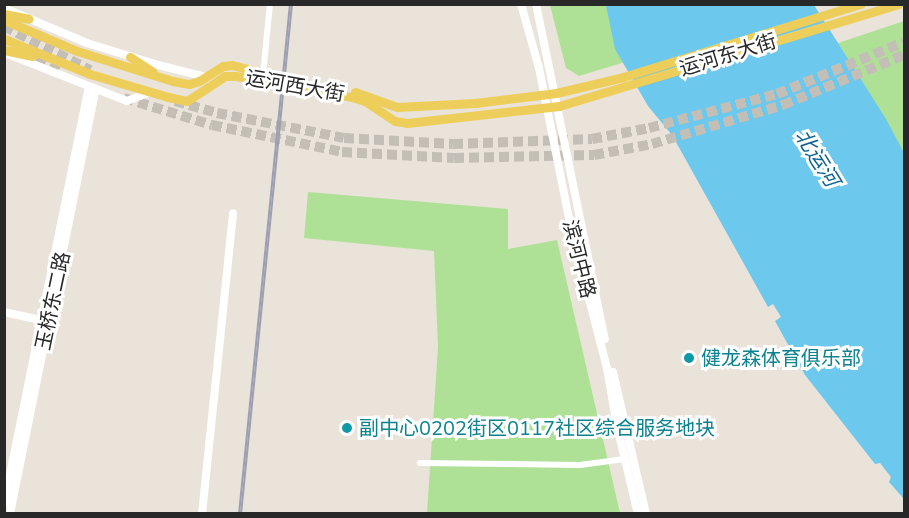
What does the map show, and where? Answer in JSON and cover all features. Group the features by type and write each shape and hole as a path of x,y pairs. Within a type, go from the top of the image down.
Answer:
{"main road":[{"name":"滨河中路","path":"521,4 547,107 572,233 607,368 638,513"},
{"name":"滨河中路","path":"536,4 559,106 579,224 646,513"},
{"name":"运河东大街","path":"559,106 861,4"},
{"name":"运河东大街","path":"544,94 625,82 898,4"},
{"path":"4,8 87,44 206,76"},
{"path":"4,14 29,19"},
{"name":"运河西大街","path":"4,20 66,48 160,77 189,84 223,66 232,65 365,101 395,121 407,123 559,106"},
{"name":"运河西大街","path":"4,39 51,59 150,92 187,101 225,76 263,75 369,95 396,107 475,103 544,94"},
{"path":"4,51 51,59"},
{"path":"4,51 126,100 150,92"},
{"path":"130,57 160,77"},
{"name":"玉桥东二路","path":"4,504 93,88"},
{"path":"202,513 233,214"},
{"path":"4,312 45,320"},
{"name":"玉桥东二路","path":"10,513 45,320"}],"street":[{"path":"263,75 270,4"},
{"path":"420,463 580,465 625,459"}],"green space":[{"path":"550,5 811,5 579,76 566,68"},
{"path":"904,21 904,153 838,43"},
{"path":"308,192 508,209 508,249 557,240 620,513 427,513 438,347 434,251 304,238"}],"water":[{"name":"北运河","path":"606,5 814,5 886,119 904,153 904,499 889,482 891,477 880,463 875,464 805,375 775,321 781,317 773,304 768,307 672,135 648,106 615,49"}],"tunnel":[{"path":"4,26 90,70"},
{"path":"175,101 217,113 344,138 453,144 592,139 649,128 777,94 904,42"},
{"path":"23,52 60,72"},
{"path":"124,98 212,125 342,152 454,158 594,155 652,144 783,105 904,55"}],"railway":[{"path":"240,514 291,4"}],"place":[{"name":"健龙森体育俱乐部","path":"689,358"},
{"name":"副中心0202街区0117社区综合服务地块","path":"347,428"}]}
